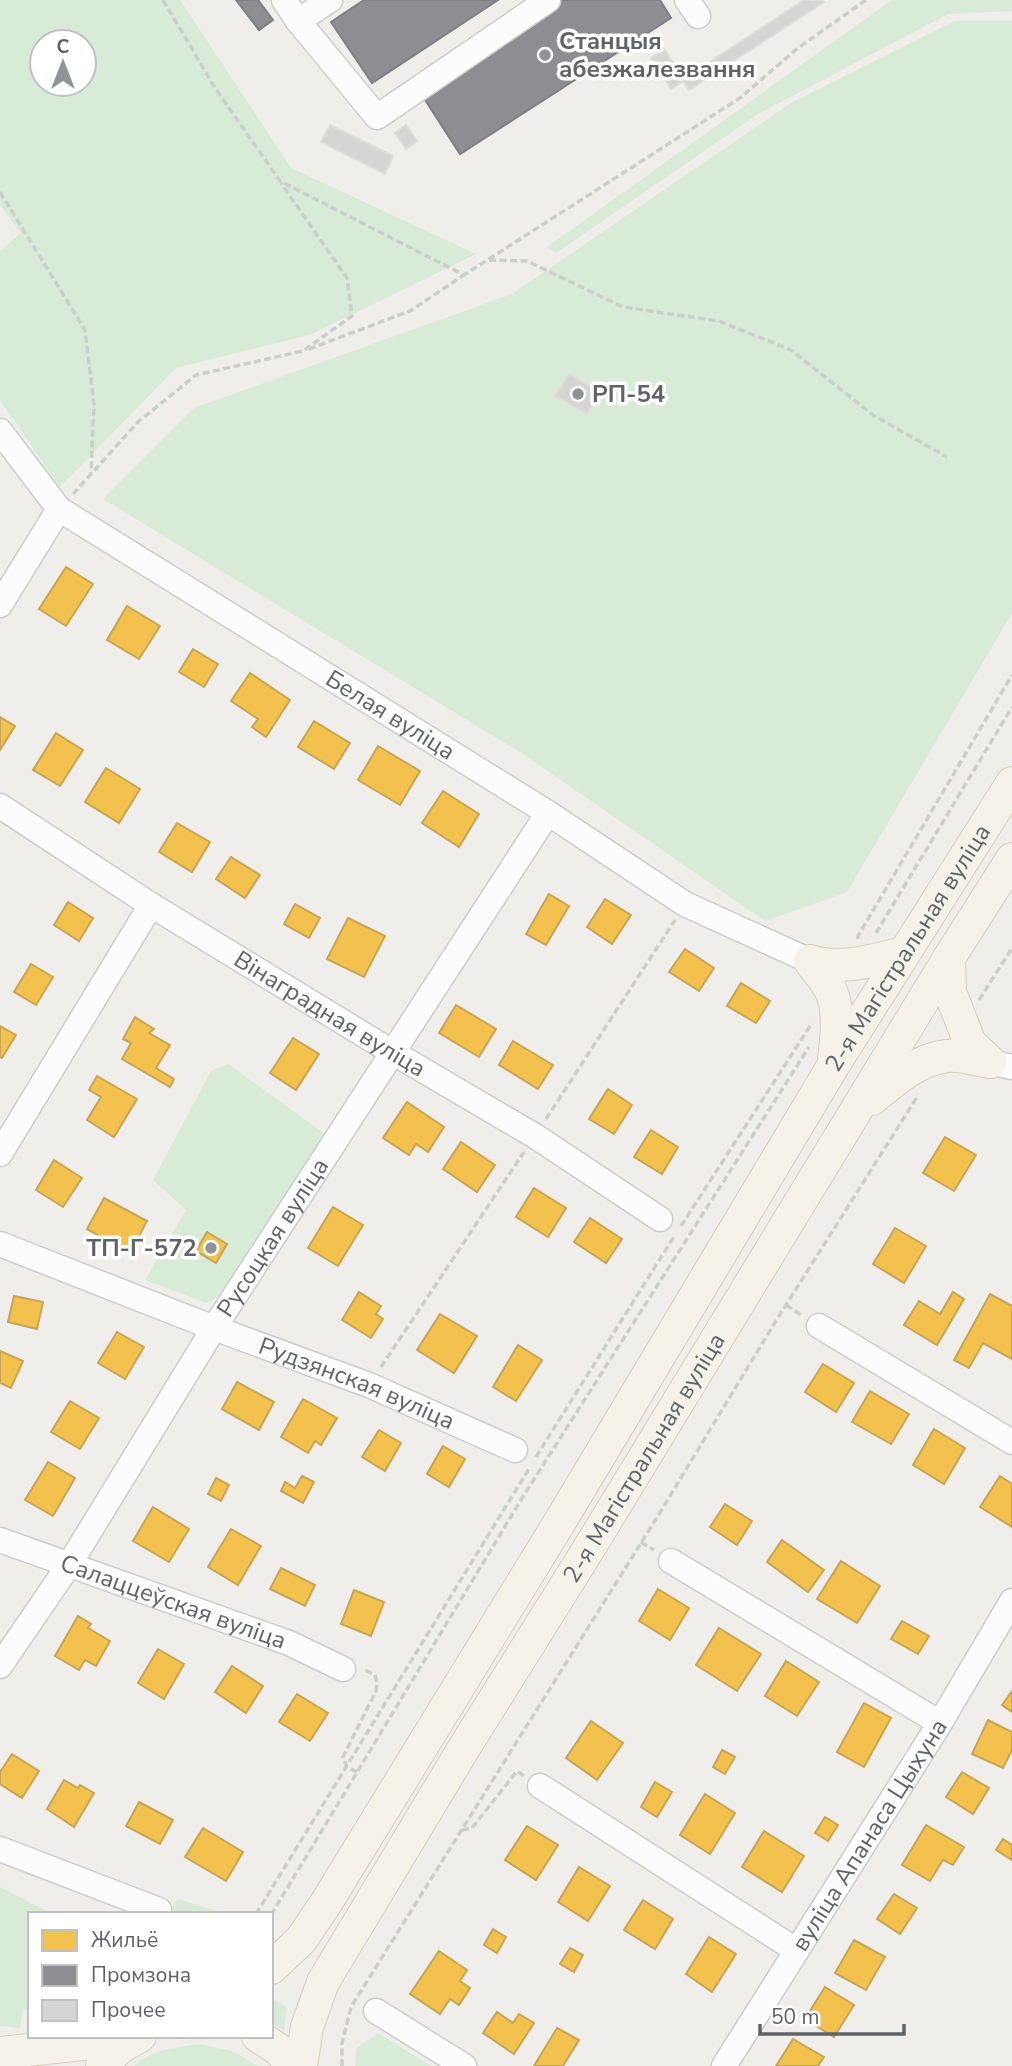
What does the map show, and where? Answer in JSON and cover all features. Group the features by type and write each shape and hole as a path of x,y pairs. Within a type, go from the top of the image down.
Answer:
{"main road":[{"name":"2-я Магістральная вуліца","path":"273,1966 301,1940 326,1903 564,1515 820,1058 904,953 1012,783"},
{"name":"2-я Магістральная вуліца","path":"302,2066 307,2027 323,1982 464,1748 1012,859"},
{"path":"810,961 823,965 864,962 904,953"},
{"path":"949,958 950,992 970,1043 1001,1064"},
{"path":"810,961 830,990 835,1009 837,1032 820,1058"},
{"path":"856,1113 902,1074 929,1060 949,1055 1001,1064"},
{"path":"0,2053 92,2043 110,2038"},
{"path":"102,2066 119,2048 136,2038"},
{"path":"261,2038 279,2050 293,2066"}],"street":[{"path":"330,0 291,10 377,117 548,0"},
{"name":"Белая вуліца","path":"0,431 60,509 548,813 685,904 810,961"},
{"path":"0,605 60,509"},
{"name":"Вінаградная вуліца","path":"0,806 151,905 535,1136 660,1219"},
{"name":"Русоцкая вуліца","path":"0,1666 69,1565 214,1328 548,813"},
{"path":"0,1154 151,905"},
{"name":"Рудзянская вуліца","path":"0,1244 369,1385 515,1450"},
{"path":"819,1326 1012,1442"},
{"name":"Салаццеўская вуліца","path":"0,1540 289,1643 342,1669"},
{"path":"671,1561 940,1723"},
{"name":"вуліца Апанаса Цыхуна","path":"724,2066 940,1723 1012,1601"},
{"path":"540,1786 796,1950"},
{"path":"0,1849 159,1910"},
{"path":"376,2011 464,2066"}],"path":[{"path":"163,0 215,88 346,278 352,316 303,351"},
{"path":"60,509 138,422 196,374 303,351 410,311 740,98 798,48 866,0"},
{"path":"280,181 464,275"},
{"path":"0,192 85,330 94,405 91,475"},
{"path":"486,260 527,261 623,307 719,321 791,349 873,415 947,457"},
{"path":"864,962 858,936 1012,675"},
{"path":"876,933 1012,707"},
{"path":"974,1006 1012,948"},
{"path":"257,1912 700,1196 818,1013 835,1009"},
{"path":"273,1912 524,1495 820,1058"},
{"path":"342,2066 342,2043 351,2007 922,1088"},
{"path":"342,1669 354,1664 375,1675 377,1684 343,1758 347,1768 357,1772"},
{"path":"461,1830 472,1828 517,1771 540,1786"}],"green space":[{"path":"0,0 180,0 291,168 476,254 310,335 176,368 60,487 0,400 0,251 21,233 0,205"},
{"path":"892,0 1012,0 1012,11 948,14 758,114 556,253 547,247"},
{"path":"955,21 1012,21 1012,613 847,892 765,921 523,754 103,499 194,408 512,294 791,103","holes":["569,374 600,392 587,414 556,396"]},
{"path":"228,1064 325,1134 219,1296 206,1303 145,1280 186,1210 153,1180 211,1071","holes":["207,1233 227,1244 215,1263 196,1251"]},
{"path":"0,1887 49,1912 28,1912 28,2009 23,2010 20,2028 0,2026"},
{"path":"178,1899 220,1912 169,1912"},
{"path":"273,1999 287,2007 284,2031 273,2025"},
{"path":"378,2033 431,2066 355,2066 356,2049"},
{"path":"201,2044 235,2052 257,2066 134,2066 157,2052"}],"building: Жильё":[{"path":"66,567 93,584 66,626 39,609"},
{"path":"127,606 160,626 139,659 107,640"},
{"path":"193,649 218,664 204,687 179,672"},
{"path":"250,673 290,700 266,737 252,727 258,719 231,701"},
{"path":"0,717 15,726 0,750"},
{"path":"314,721 350,743 334,769 298,747"},
{"path":"56,733 83,750 60,786 33,770"},
{"path":"378,746 420,771 400,805 358,780"},
{"path":"106,768 140,789 119,823 85,802"},
{"path":"443,791 479,814 459,847 422,823"},
{"path":"177,823 210,842 192,872 159,852"},
{"path":"231,857 260,875 245,898 216,879"},
{"path":"549,894 569,906 546,945 526,934"},
{"path":"605,899 631,915 612,944 587,927"},
{"path":"68,902 93,918 79,941 54,925"},
{"path":"295,904 320,918 309,938 284,924"},
{"path":"348,918 385,936 364,977 327,959"},
{"path":"685,949 714,968 699,991 669,972"},
{"path":"31,964 53,977 36,1005 14,992"},
{"path":"741,983 770,1001 756,1023 727,1006"},
{"path":"456,1005 496,1029 479,1057 439,1033"},
{"path":"135,1017 154,1029 149,1033 170,1045 156,1068 174,1079 170,1087 122,1059 131,1043 123,1039"},
{"path":"0,1026 16,1035 2,1058 0,1057"},
{"path":"293,1038 319,1054 296,1090 270,1073"},
{"path":"513,1041 553,1065 538,1089 499,1065"},
{"path":"97,1076 137,1099 114,1137 87,1120 101,1097 89,1090"},
{"path":"608,1089 632,1105 614,1134 589,1119"},
{"path":"407,1102 444,1127 428,1152 416,1144 409,1155 383,1138"},
{"path":"651,1130 678,1147 662,1174 634,1157"},
{"path":"945,1137 976,1155 954,1191 923,1173"},
{"path":"461,1142 495,1165 477,1192 443,1169"},
{"path":"54,1160 82,1178 63,1207 36,1190"},
{"path":"534,1188 566,1208 548,1237 516,1217"},
{"path":"104,1198 147,1221 130,1253 87,1229"},
{"path":"333,1207 363,1225 338,1266 308,1248"},
{"path":"590,1218 622,1239 606,1263 574,1242"},
{"path":"895,1228 926,1246 904,1283 873,1264"},
{"name":"ТП-Г-572","path":"207,1232 227,1244 216,1263 196,1251"},
{"path":"359,1292 381,1306 376,1314 383,1319 371,1338 342,1320"},
{"path":"953,1292 964,1299 937,1345 904,1325 919,1301 940,1314"},
{"path":"990,1294 1012,1306 1012,1359 983,1343 969,1368 954,1360"},
{"path":"14,1296 43,1302 37,1329 8,1322"},
{"path":"440,1314 477,1336 454,1373 417,1350"},
{"path":"117,1332 144,1347 125,1379 98,1363"},
{"path":"518,1345 542,1360 516,1401 493,1387"},
{"path":"0,1351 23,1361 11,1388 0,1383"},
{"path":"823,1364 854,1383 836,1412 805,1392"},
{"path":"237,1382 274,1402 259,1430 222,1409"},
{"path":"870,1391 909,1414 891,1444 852,1422"},
{"path":"303,1399 337,1418 321,1445 315,1441 308,1453 281,1437"},
{"path":"70,1401 99,1418 80,1449 51,1432"},
{"path":"934,1429 965,1448 944,1484 913,1465"},
{"path":"379,1430 401,1443 385,1471 362,1457"},
{"path":"443,1446 465,1459 449,1487 427,1474"},
{"path":"48,1462 75,1478 53,1516 25,1500"},
{"path":"302,1476 314,1482 303,1503 281,1491 285,1482 295,1488"},
{"path":"1000,1476 1012,1484 1012,1527 980,1507"},
{"path":"216,1478 229,1485 221,1501 208,1494"},
{"path":"725,1504 752,1521 737,1545 710,1527"},
{"path":"153,1507 189,1529 169,1562 133,1541"},
{"path":"231,1529 261,1546 238,1585 208,1567"},
{"path":"782,1540 824,1570 808,1592 767,1562"},
{"path":"841,1561 880,1586 857,1623 817,1599"},
{"path":"281,1568 315,1585 305,1606 270,1589"},
{"path":"658,1589 689,1608 670,1640 639,1621"},
{"path":"354,1590 384,1602 371,1636 341,1624"},
{"path":"78,1616 91,1624 88,1628 110,1641 96,1666 85,1660 79,1670 55,1656"},
{"path":"902,1621 929,1636 918,1654 891,1639"},
{"path":"719,1628 761,1654 737,1691 696,1665"},
{"path":"158,1649 184,1664 164,1699 138,1683"},
{"path":"786,1661 819,1682 797,1716 765,1696"},
{"path":"232,1666 263,1686 246,1713 215,1692"},
{"path":"1012,1691 1012,1712 1002,1705"},
{"path":"297,1694 328,1713 310,1741 279,1722"},
{"path":"864,1703 891,1718 864,1767 837,1752"},
{"path":"988,1720 1012,1732 1012,1750 1003,1768 972,1754"},
{"path":"591,1721 623,1743 597,1780 566,1758"},
{"path":"722,1750 735,1757 725,1774 713,1767"},
{"path":"12,1754 39,1771 22,1798 0,1784 0,1772"},
{"path":"962,1772 989,1788 973,1814 946,1797"},
{"path":"64,1780 94,1793 74,1827 47,1809"},
{"path":"655,1782 672,1792 657,1817 641,1807"},
{"path":"705,1794 735,1813 710,1854 680,1835"},
{"path":"139,1802 173,1820 160,1844 126,1826"},
{"path":"825,1817 838,1825 828,1841 815,1833"},
{"path":"926,1825 964,1847 953,1865 943,1860 930,1881 902,1865"},
{"path":"527,1826 558,1845 536,1880 505,1860"},
{"path":"203,1828 243,1852 226,1881 185,1857"},
{"path":"764,1831 804,1856 782,1892 742,1867"},
{"path":"1003,1839 1012,1845 1012,1860 996,1850"},
{"path":"579,1867 610,1886 588,1921 558,1902"},
{"path":"894,1894 917,1908 900,1934 877,1919"},
{"path":"643,1900 673,1919 655,1949 624,1930"},
{"path":"493,1929 506,1937 497,1953 484,1945"},
{"path":"709,1937 736,1954 712,1992 686,1974"},
{"path":"854,1940 885,1957 866,1990 835,1973"},
{"path":"570,1948 583,1955 574,1972 560,1964"},
{"path":"439,1951 467,1970 460,1981 470,1988 459,2005 450,1999 440,2014 410,1994"},
{"path":"825,1987 854,2005 834,2037 805,2019"},
{"path":"497,2012 513,2023 519,2014 534,2023 514,2054 483,2033"},
{"path":"557,2028 579,2040 563,2066 534,2066"},
{"path":"793,2039 824,2057 818,2066 776,2066"}],"building: Промзона":[{"path":"236,0 258,0 273,20 259,30"},
{"path":"364,0 498,0 372,83 331,22"},
{"name":"Станцыя абезжалезвання","path":"563,0 660,0 671,18 460,154 420,92"}],"building: Прочее":[{"path":"804,0 824,2 689,90 683,81 671,89 651,58 664,49 684,79"},
{"path":"330,125 393,156 385,174 321,142"},
{"path":"406,125 417,141 406,149 395,133"},
{"name":"РП-54","path":"569,374 600,392 587,414 555,396"}],"place":[{"name":"Станцыя абезжалезвання","path":"545,55"},
{"name":"РП-54","path":"578,394"},
{"name":"ТП-Г-572","path":"211,1248"}]}
